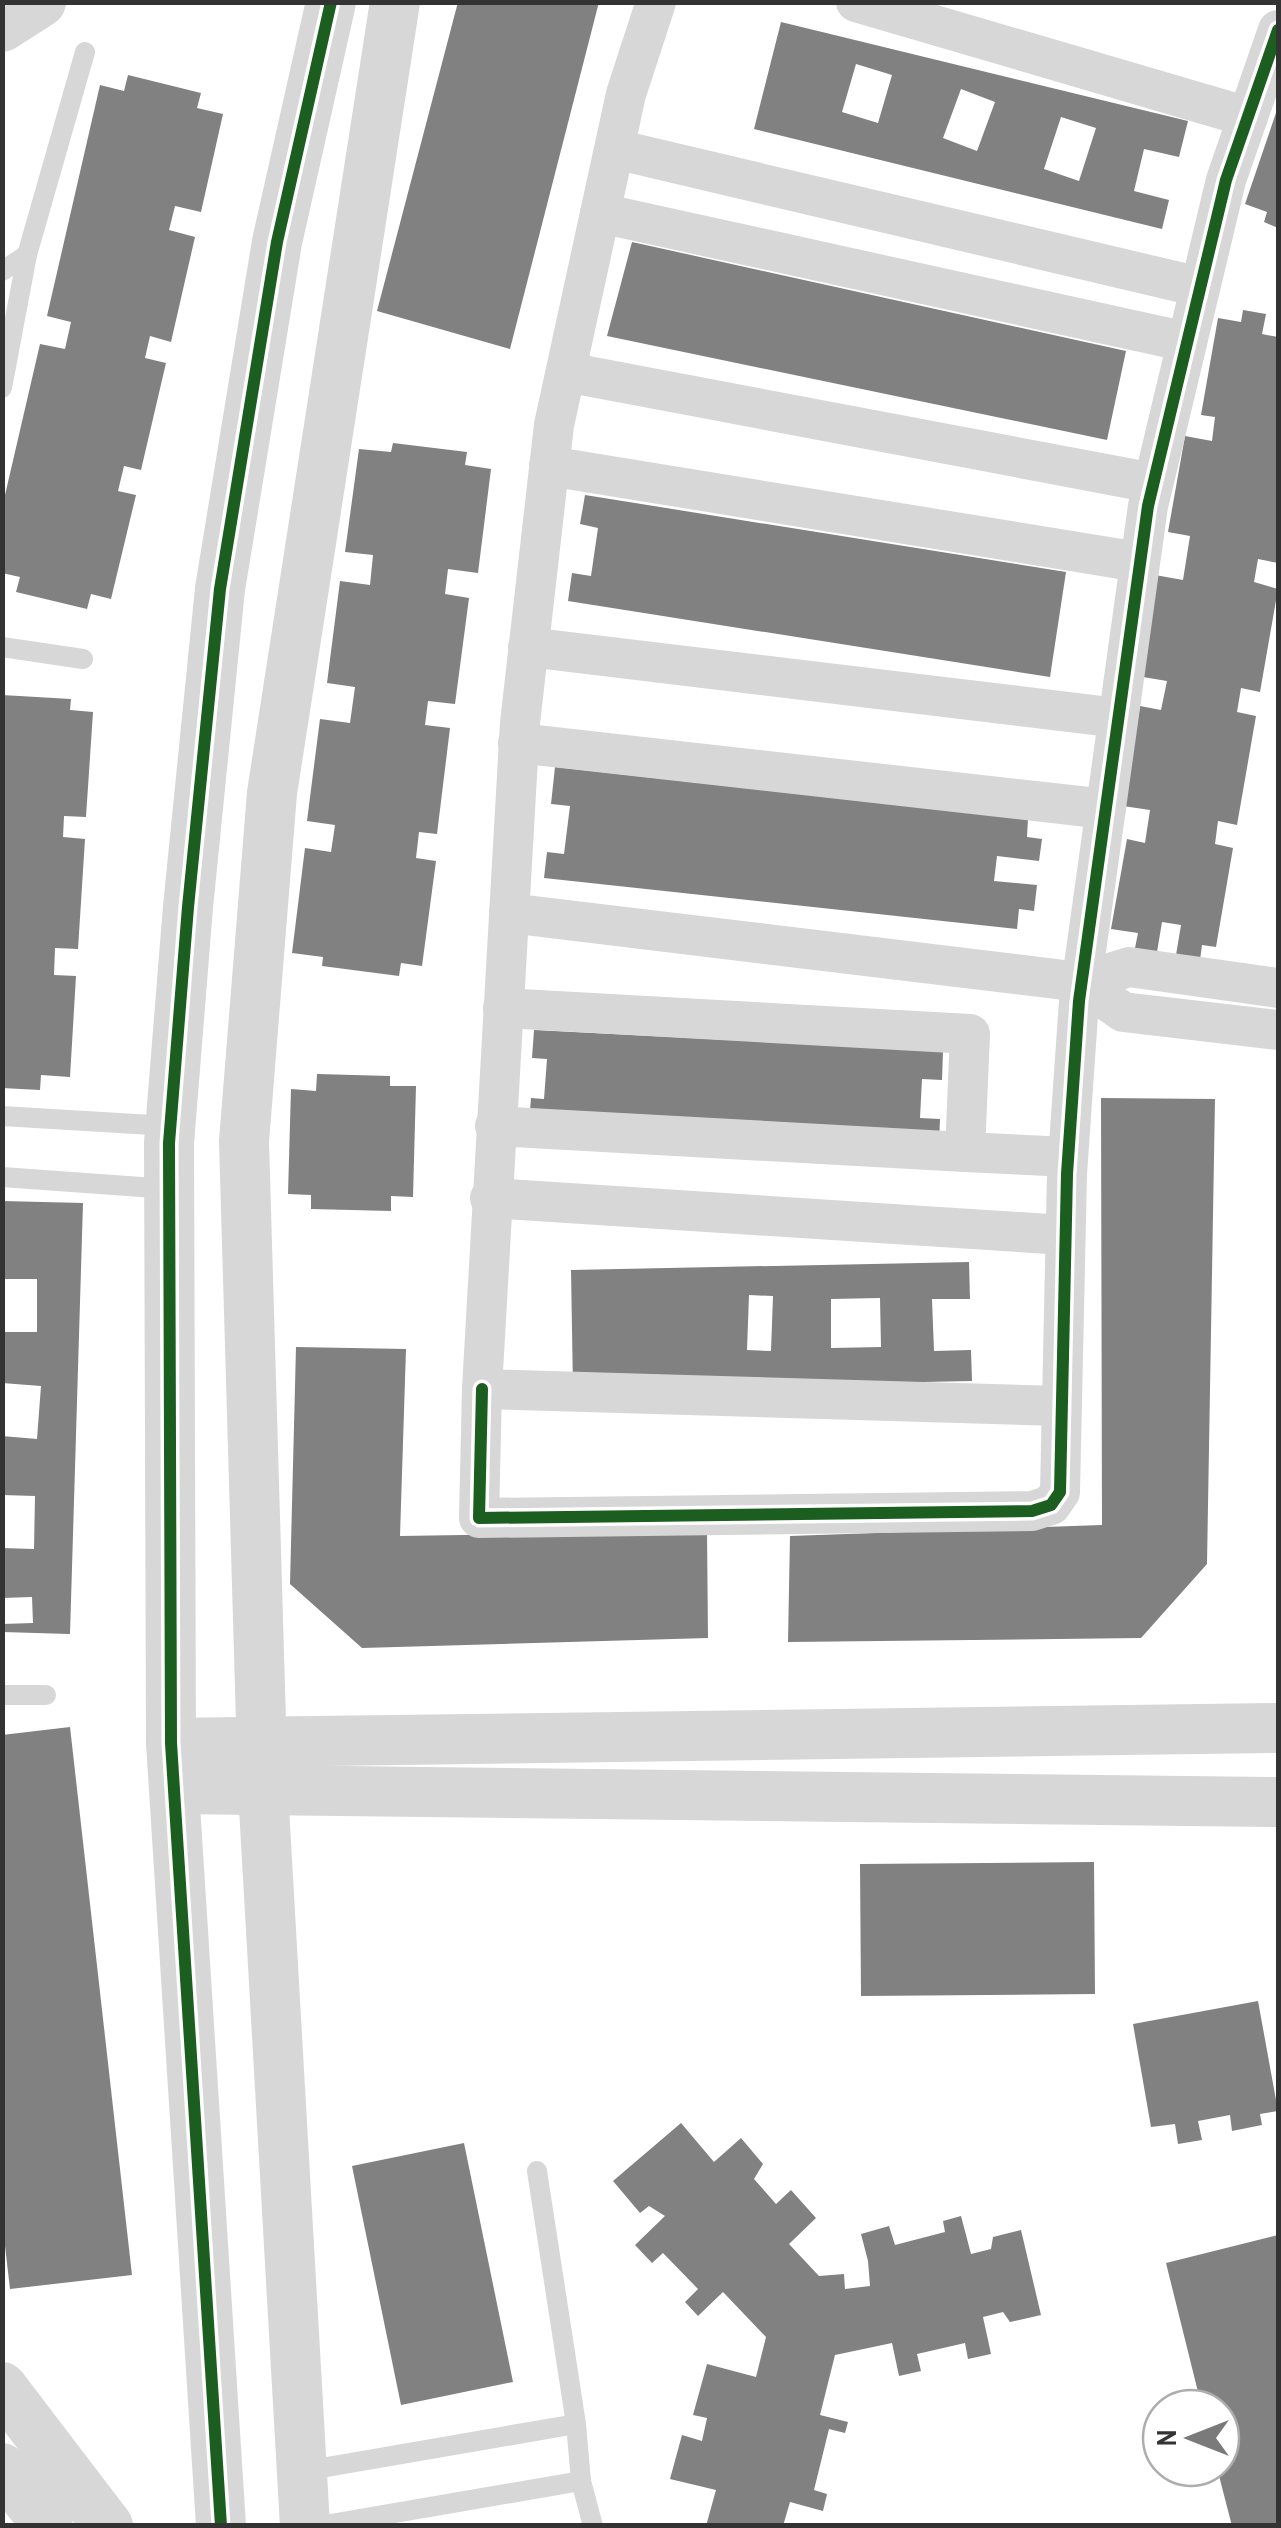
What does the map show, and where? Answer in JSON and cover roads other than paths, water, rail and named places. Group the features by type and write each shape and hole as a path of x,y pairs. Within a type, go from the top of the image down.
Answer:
{"street":[{"path":"2,26 41,2"},
{"path":"221,2526 173,1766 170,1152 188,907 220,588 277,242 332,2"},
{"path":"305,2526 262,1766 244,1141 272,793 395,2"},
{"path":"656,2 626,94 549,466 518,744 490,1198 479,1518 1032,1510 1051,1506 1060,1492 1068,1158 1082,982 1140,562 1153,483 1226,180 1278,30"},
{"path":"856,2 1248,118"},
{"path":"615,148 1200,287"},
{"path":"600,214 1187,342"},
{"path":"566,372 1153,483"},
{"path":"549,466 1140,562"},
{"path":"528,647 1118,718"},
{"path":"518,744 1106,809"},
{"path":"509,913 1082,982 1128,967 1278,988"},
{"path":"1082,982 1123,1012 1278,1030"},
{"path":"504,1008 970,1034 965,1152"},
{"path":"495,1126 1068,1158"},
{"path":"170,1152 244,1141"},
{"path":"490,1198 1065,1235"},
{"path":"482,1390 1060,1406"},
{"path":"262,1766 1278,1728"},
{"path":"173,1766 1278,1802"},
{"path":"2,2387 108,2526"},
{"path":"2,2468 48,2526"}],"lane":[{"path":"2,388 26,255 85,52"},
{"path":"2,271 26,255"},
{"path":"2,647 83,658"},
{"path":"2,1116 170,1152"},
{"path":"2,1178 170,1152"},
{"path":"2,1696 46,1695"},
{"path":"537,2171 581,2480 593,2526"},
{"path":"302,2472 576,2424"},
{"path":"319,2526 581,2480"}]}
